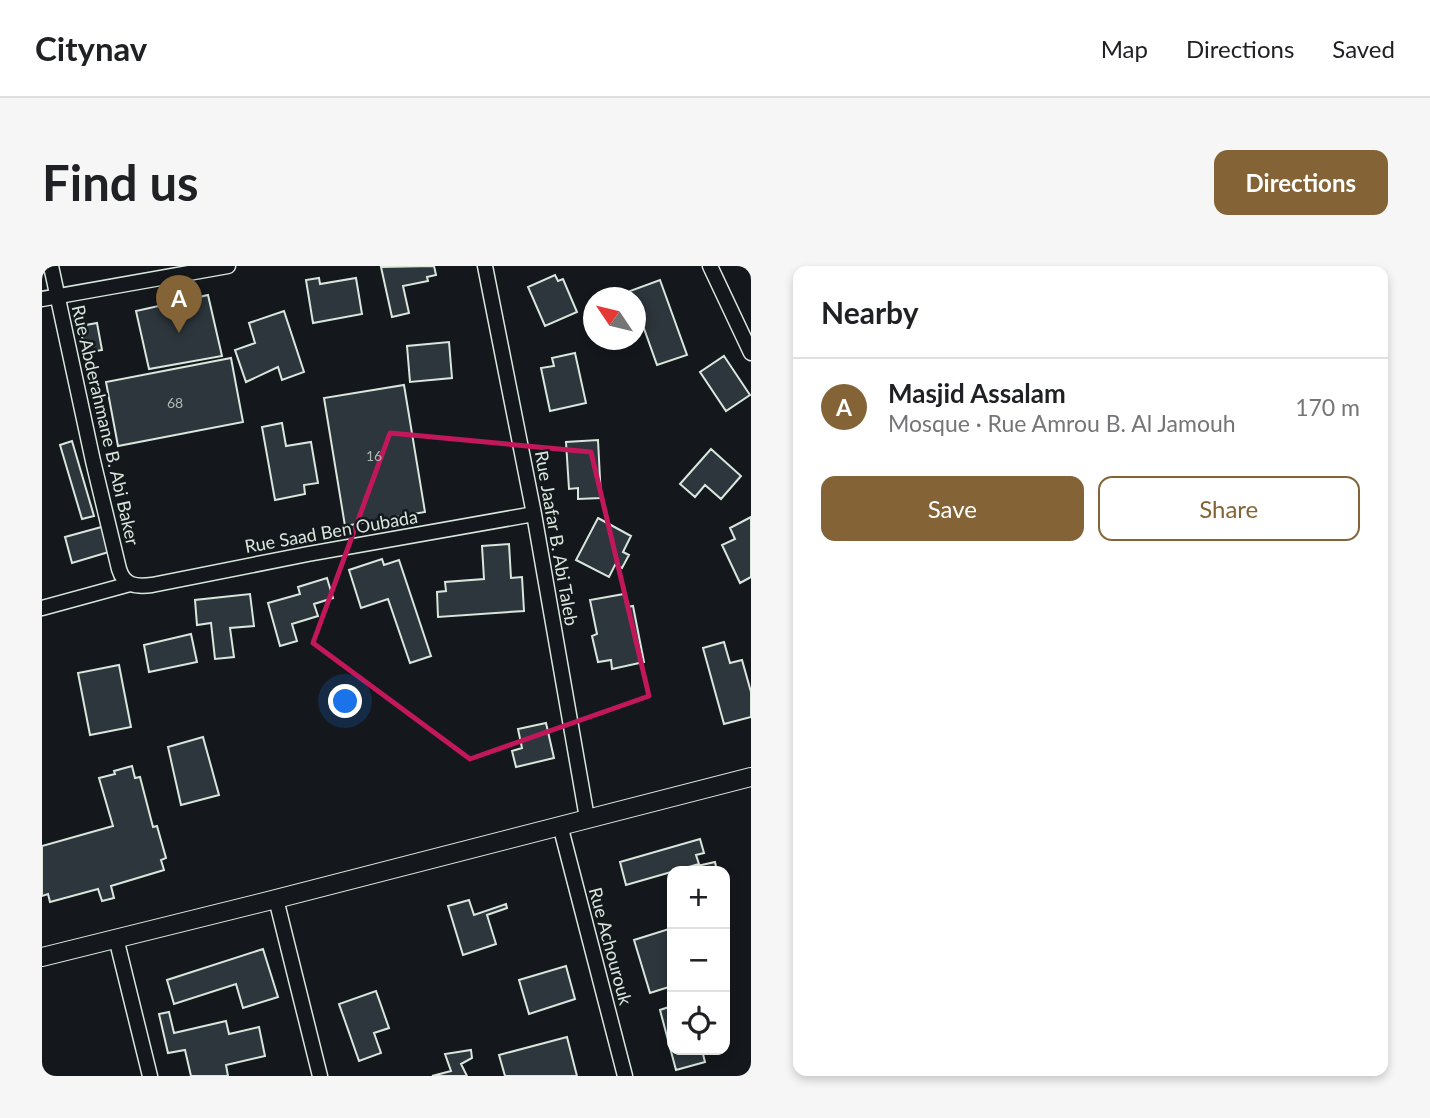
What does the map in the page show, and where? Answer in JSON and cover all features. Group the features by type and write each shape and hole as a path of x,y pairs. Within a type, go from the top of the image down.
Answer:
{"street":[{"name":"Rue Abderahmane B. Abi Baker","path":"51,266 50,298 120,574 132,585"},
{"path":"50,298 228,266"},
{"name":"Rue Jaafar B. Abi Taleb","path":"485,266 534,514 587,818"},
{"path":"710,266 751,353"},
{"name":"Rue Saad Ben Oubada","path":"42,608 132,585 152,585 534,514"},
{"path":"42,957 751,777"},
{"name":"Rue Achourouk","path":"560,825 625,1076"},
{"path":"276,899 320,1076"},
{"path":"116,938 150,1076"}],"highlighted area":[{"path":"390,433 591,452 649,696 470,759 313,643"}],"building":[{"path":"434,266 436,275 427,277 428,281 403,286 409,313 392,317 381,267"},
{"path":"555,275 558,281 563,279 577,312 545,326 528,287"},
{"path":"319,278 320,284 356,278 362,314 313,323 306,280"},
{"path":"660,280 687,355 657,365 646,334 646,287 641,287"},
{"path":"208,295 222,356 149,369 136,311"},
{"path":"284,311 304,372 282,380 278,367 246,382 235,350 255,343 249,323"},
{"path":"97,323 102,350 85,353 80,326"},
{"path":"449,342 452,378 410,382 407,346"},
{"path":"575,353 586,403 550,411 541,368 554,366 552,358"},
{"path":"724,356 750,395 726,411 700,372"},
{"path":"231,358 243,422 118,446 106,382"},
{"path":"404,385 425,512 345,526 324,398"},
{"path":"282,423 286,446 311,442 318,483 304,485 305,494 275,500 262,427"},
{"path":"598,440 601,498 578,499 578,488 569,489 566,442"},
{"path":"72,441 94,516 82,519 60,445"},
{"path":"711,449 741,476 721,499 705,485 695,497 680,484"},
{"path":"751,517 751,577 740,583 722,545 735,539 730,528"},
{"path":"598,518 631,536 623,552 629,555 622,568 615,565 609,577 576,560"},
{"path":"105,526 112,551 72,563 65,537"},
{"path":"509,544 511,578 522,577 524,611 438,617 437,592 446,591 445,582 484,579 482,546"},
{"path":"382,559 384,565 399,560 431,656 410,663 388,599 361,608 349,570"},
{"path":"327,578 333,598 314,604 318,616 292,624 297,641 280,646 268,603 300,594 298,587"},
{"path":"250,594 254,626 230,628 234,657 215,659 211,623 197,625 195,600"},
{"path":"624,594 627,607 633,606 644,662 612,669 611,660 598,662 592,636 597,634 590,600"},
{"path":"191,634 197,662 149,672 144,645"},
{"path":"724,642 730,663 742,660 751,692 751,717 724,724 703,648"},
{"path":"119,665 131,727 90,735 78,673"},
{"path":"546,723 554,758 516,767 512,751 522,748 518,729"},
{"path":"203,737 219,795 181,805 168,747"},
{"path":"132,766 135,778 140,777 153,827 157,826 166,858 161,860 164,870 111,886 114,898 102,901 98,889 50,902 48,894 42,896 42,846 113,826 99,778"},
{"path":"700,839 704,853 696,855 699,864 667,866 667,873 626,885 620,862"},
{"path":"715,862 716,866 697,866"},
{"path":"469,900 474,915 506,904 507,908 487,915 496,944 463,955 448,906"},
{"path":"667,930 667,988 650,993 634,940"},
{"path":"263,949 278,997 243,1008 236,984 174,1004 167,980"},
{"path":"566,966 575,999 529,1014 519,980"},
{"path":"376,991 389,1028 374,1033 381,1053 359,1061 339,1004"},
{"path":"667,1008 667,1036 660,1010"},
{"path":"169,1012 174,1033 226,1021 229,1034 259,1027 265,1056 226,1065 228,1076 191,1076 185,1050 168,1053 159,1014"},
{"path":"567,1037 577,1076 505,1076 499,1055"},
{"path":"471,1050 472,1058 461,1064 467,1076 432,1076 451,1071 445,1054"},
{"path":"672,1055 703,1055 705,1062 676,1070"}],"place":[{"name":"Masjid Assalam","path":"179,333"}]}
